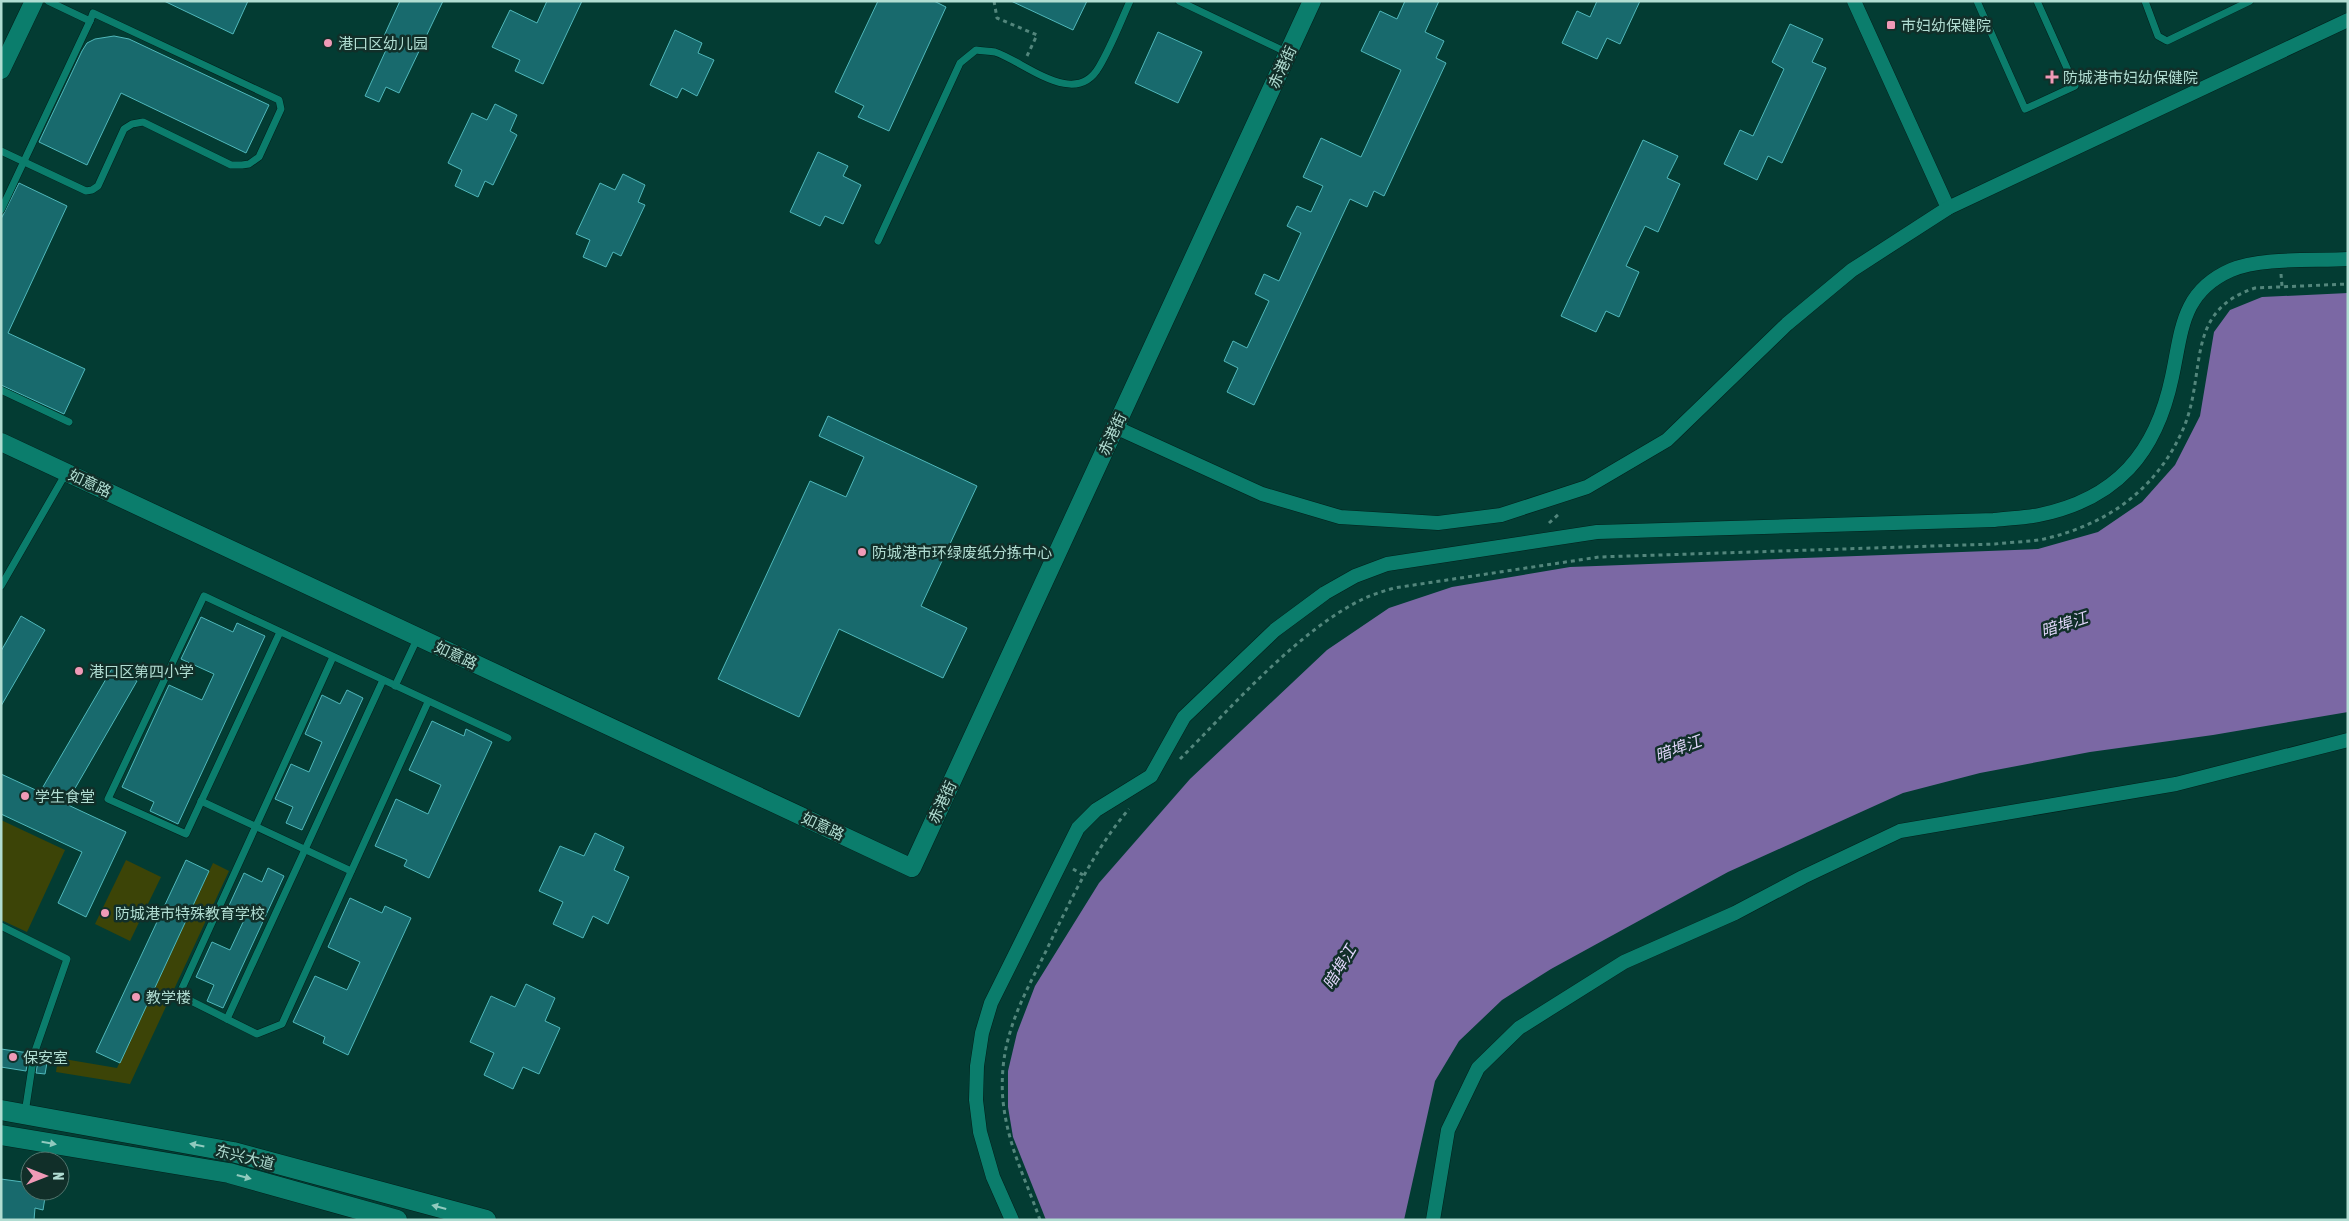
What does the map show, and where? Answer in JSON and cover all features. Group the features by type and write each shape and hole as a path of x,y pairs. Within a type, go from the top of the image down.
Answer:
{"main road":[{"name":"东兴大道","path":"1,1110 232,1152 486,1220"},
{"name":"东兴大道","path":"1,1135 229,1173 397,1220"}],"street":[{"path":"1,70 34,1"},
{"name":"赤港街","path":"912,868 1312,1"},
{"path":"1854,1 1948,208"},
{"path":"1115,427 1262,494 1340,517 1438,523 1500,515 1587,487 1667,440 1787,324 1852,270 1948,208 2348,20"},
{"path":"1012,1220 993,1177 980,1132 976,1100 977,1066 982,1033 990,1003 1060,861 1078,828 1096,810 1151,776 1184,717 1275,630 1325,593 1355,576 1388,564 1597,532 1994,520 2039,515 2082,501 2116,481 2140,458 2162,418 2182,325 2191,303 2208,284 2230,270 2250,264 2348,259"},
{"name":"如意路","path":"1,442 912,868"},
{"path":"1433,1220 1448,1130 1478,1068 1519,1028 1624,962 1735,913 1803,877 1900,831 2176,784 2348,740"}],"lane":[{"path":"48,1 90,21"},
{"path":"878,241 960,63 976,50 994,52 1060,83 1073,85 1088,81 1099,68 1130,1"},
{"path":"1179,1 1288,53"},
{"path":"1977,1 2026,109 2075,86 2037,1"},
{"path":"2145,1 2158,36 2167,41 2250,1"},
{"path":"1,151 24,162 86,191 98,186 124,129 132,124 142,122 231,165 249,164 259,157 281,109 279,100 94,13 24,162 1,210"},
{"path":"1,390 69,422"},
{"path":"1,586 66,472"},
{"path":"280,632 186,834 108,799 204,596 508,738"},
{"path":"395,686 418,637"},
{"path":"333,657 179,995 257,1034 282,1024 428,702"},
{"path":"227,1019 383,680"},
{"path":"201,801 351,871"},
{"path":"1,926 67,959 34,1054 25,1113"}],"path":[{"path":"994,1 997,18 1037,35 1022,66"},
{"path":"1177,761 1291,649 1338,613 1365,598 1394,588 1599,557 1995,544 2044,539 2092,524 2131,500 2160,472 2184,426 2196,382 2203,338 2212,316 2224,303 2241,292 2255,288 2348,284"},
{"path":"1040,1220 1018,1167 1006,1127 1003,1098 1003,1068 1008,1039 1016,1012 1083,875 1128,810 1135,803"}],"green space":[{"path":"1,820 65,850 27,932 1,920"},
{"path":"126,860 161,877 130,941 95,924"},
{"path":"213,863 229,871 130,1084 56,1072 58,1058 117,1068"}],"water":[{"name":"暗埠江","path":"2348,293 2348,712 2213,735 2090,752 1980,773 1903,793 1728,872 1551,969 1502,1000 1459,1041 1435,1081 1404,1220 1046,1220 1013,1137 1008,1107 1008,1071 1017,1033 1035,986 1099,883 1190,779 1327,650 1389,608 1452,587 1570,567 2038,549 2098,532 2142,502 2175,465 2200,416 2214,332 2230,310 2262,297"}],"building":[{"path":"164,1 248,1 233,34"},
{"path":"400,1 443,1 399,93 386,87 379,102 365,96 391,39 384,36"},
{"path":"547,1 582,1 543,84 515,71 520,60 492,47 510,10 537,23"},
{"path":"878,1 934,1 946,7 889,131 858,117 864,106 835,92"},
{"path":"1011,1 1087,1 1073,30"},
{"path":"1405,1 1439,1 1425,32 1444,41 1436,58 1446,63 1384,196 1374,191 1367,207 1350,199 1254,405 1227,392 1238,368 1224,361 1233,341 1247,348 1269,301 1255,294 1264,274 1279,281 1301,233 1287,226 1297,206 1311,212 1323,186 1303,177 1321,138 1361,157 1401,70 1361,51 1380,11 1397,19"},
{"path":"1597,1 1640,1 1620,44 1607,38 1597,59 1562,43 1577,11 1590,17"},
{"path":"1790,24 1823,39 1812,62 1826,68 1782,163 1768,156 1757,180 1724,164 1740,130 1753,136 1784,69 1772,62"},
{"path":"675,30 702,43 698,53 714,60 697,96 682,88 677,98 650,85"},
{"path":"1158,32 1202,52 1178,103 1135,83"},
{"path":"114,36 129,39 269,105 246,153 121,93 87,165 39,142 87,43 95,39"},
{"path":"495,104 517,115 510,131 517,135 493,185 485,181 478,197 455,186 462,170 448,163 472,113 487,120"},
{"path":"1643,140 1678,156 1667,178 1680,184 1658,232 1645,226 1626,266 1639,272 1619,317 1606,311 1596,332 1561,316"},
{"path":"818,152 848,166 843,176 861,185 843,224 825,216 820,226 790,212"},
{"path":"623,174 645,185 638,202 645,205 621,256 613,252 606,267 583,257 590,240 576,234 600,183 615,190"},
{"path":"19,183 67,206 8,333 85,369 64,414 1,385 1,219"},
{"name":"防城港市环绿废纸分拣中心","path":"828,416 977,486 921,606 967,628 943,678 839,629 799,717 718,679 810,481 846,497 864,457 819,436"},
{"path":"21,616 45,630 1,706 1,651"},
{"path":"201,617 233,632 237,623 265,636 178,824 150,811 154,802 122,787 169,685 202,700 214,674 181,659"},
{"path":"113,667 137,681 66,804 126,832 86,917 58,903 82,852 1,814 1,774 40,792"},
{"path":"347,690 363,698 302,830 286,823 293,807 275,799 291,764 309,772 322,742 305,734 322,695 340,704"},
{"path":"432,721 464,736 466,729 492,742 429,878 404,866 407,860 375,846 396,799 428,814 441,785 409,770"},
{"path":"595,833 624,847 614,870 629,877 608,924 593,916 583,938 553,924 563,902 539,891 560,846 584,856"},
{"name":"教学楼","path":"186,860 209,871 120,1063 96,1052"},
{"path":"268,868 284,876 223,1008 207,1001 214,985 196,977 212,942 230,950 244,920 226,912 244,873 262,882"},
{"path":"350,898 382,913 385,906 411,918 348,1055 323,1043 325,1037 293,1022 315,976 347,990 360,962 328,947"},
{"path":"526,984 555,998 545,1021 560,1028 539,1074 523,1067 513,1089 484,1075 494,1053 470,1042 491,996 515,1007"},
{"path":"1,1049 29,1053 26,1071 1,1067"},
{"path":"39,1055 48,1057 45,1074 36,1073"},
{"path":"1,1179 20,1182 20,1201 44,1201 43,1210 35,1208 34,1220 1,1220"}],"place":[{"name":"巿妇幼保健院","path":"1891,25"},
{"name":"港口区幼儿园","path":"328,43"},
{"name":"防城港市妇幼保健院","path":"2052,77"},
{"name":"防城港市环绿废纸分拣中心","path":"862,552"},
{"name":"港口区第四小学","path":"79,671"},
{"name":"学生食堂","path":"25,796"},
{"name":"防城港市特殊教育学校","path":"105,913"},
{"name":"教学楼","path":"136,997"},
{"name":"保安室","path":"13,1057"}]}
